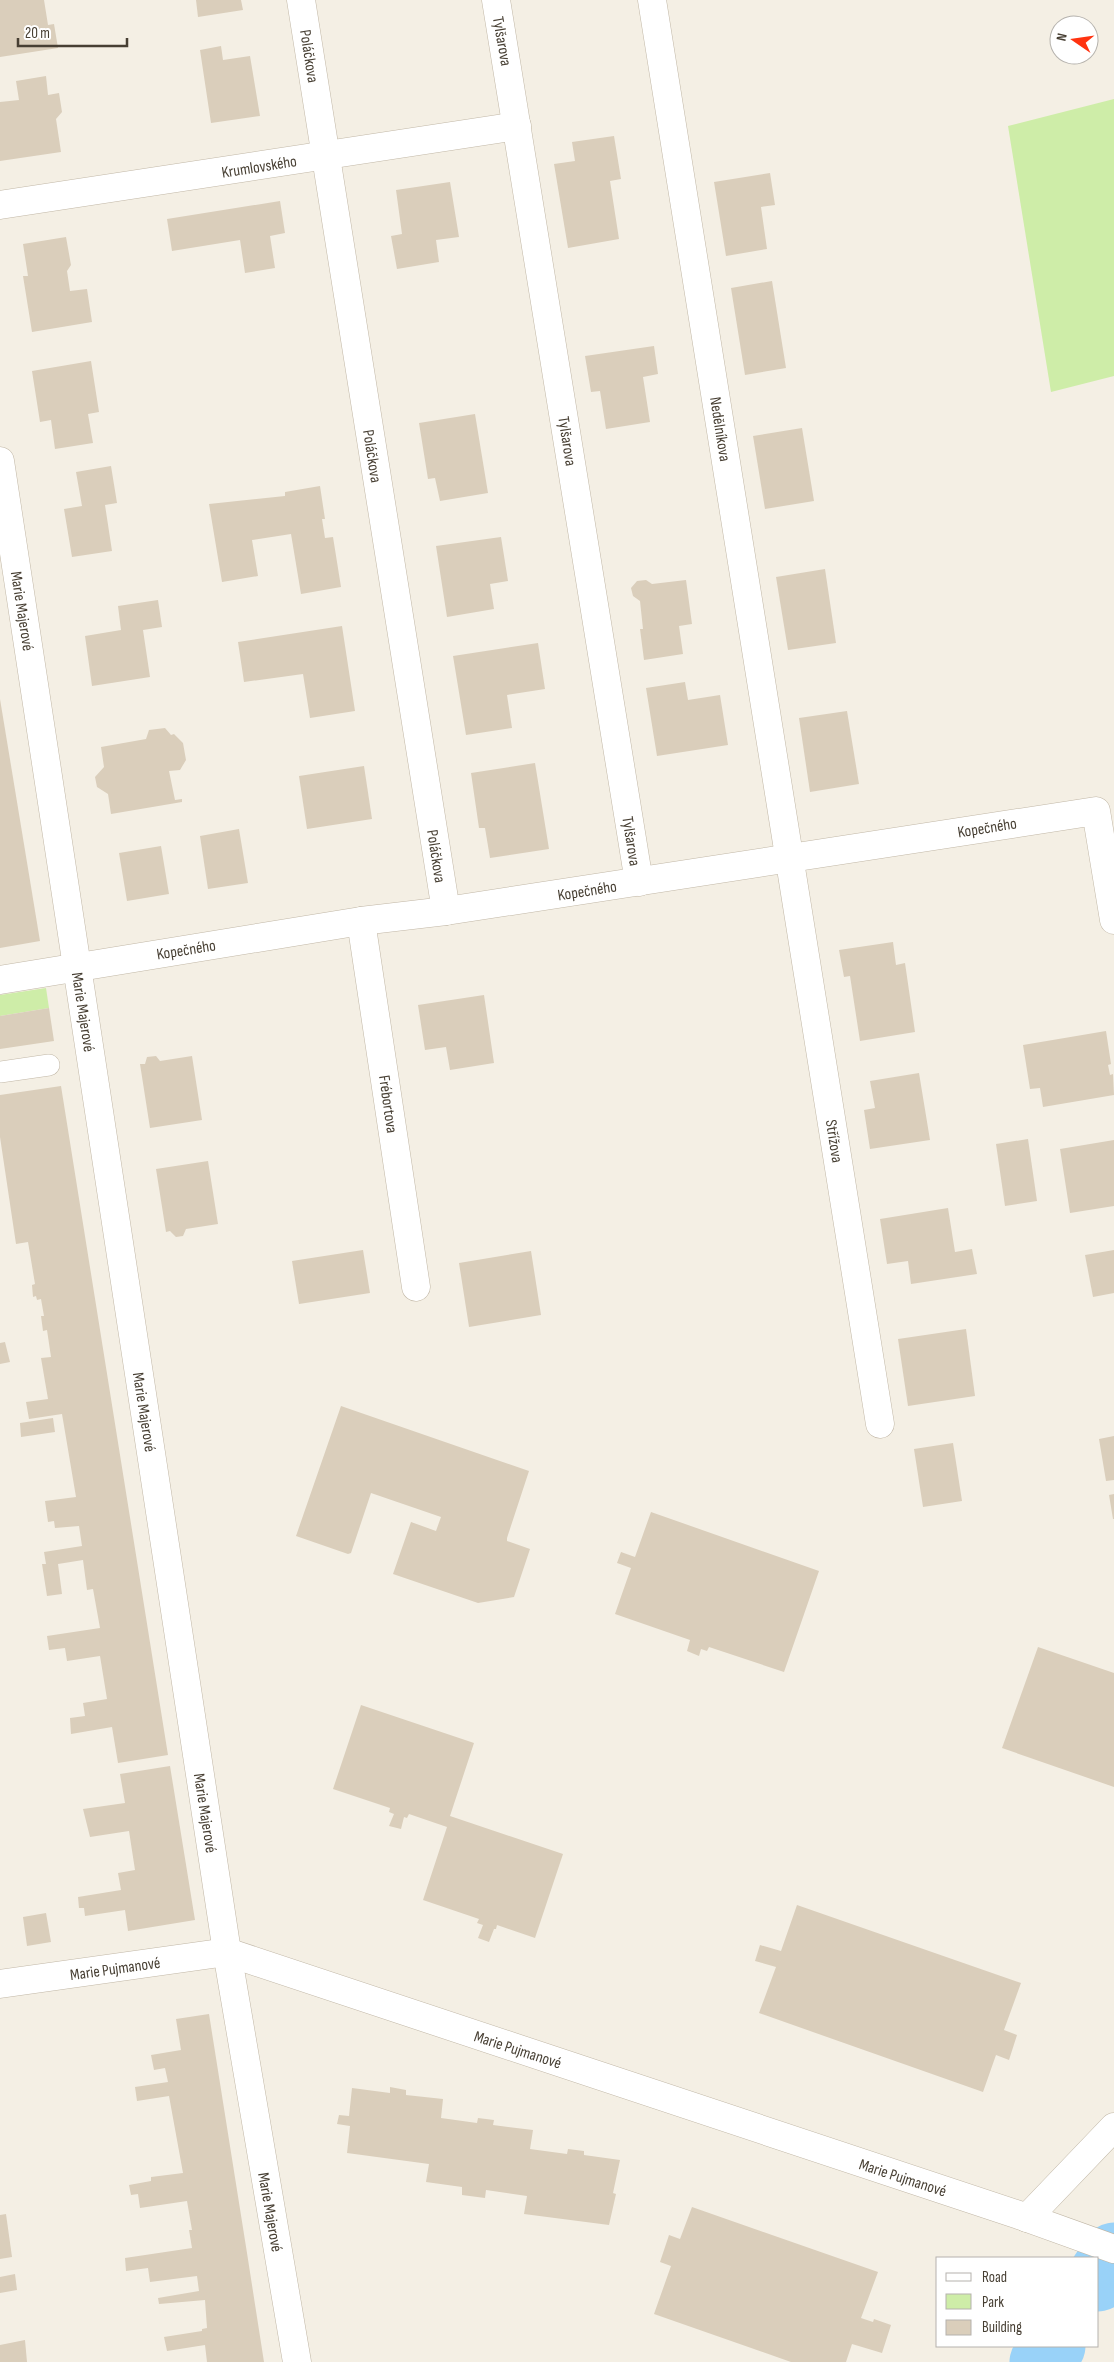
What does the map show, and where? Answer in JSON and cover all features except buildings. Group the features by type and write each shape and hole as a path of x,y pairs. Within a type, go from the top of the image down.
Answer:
{"street":[{"name":"Poláčkova","path":"301,0 446,911"},
{"name":"Tylšarova","path":"496,0 639,882"},
{"name":"Nedělníkova","path":"652,0 790,858"},
{"name":"Krumlovského","path":"0,205 517,126"},
{"name":"Marie Majerové","path":"0,461 227,1952 297,2362"},
{"name":"Kopečného","path":"0,980 361,920 446,911 1096,811 1114,920"},
{"name":"Střížova","path":"790,858 880,1424"},
{"name":"Frébortova","path":"361,920 416,1287"},
{"name":"Marie Pujmanové","path":"0,1984 227,1952 1027,2218 1114,2249"},
{"path":"1027,2218 1114,2127"}],"lane":[{"path":"0,1072 49,1065"}],"green space":[{"path":"1114,99 1114,376 1051,392 1008,126"},
{"path":"46,988 49,1008 0,1016 0,995"}],"waterway":[{"path":"1099,2278 1114,2255"},
{"path":"1042,2362 1052,2347"}]}
